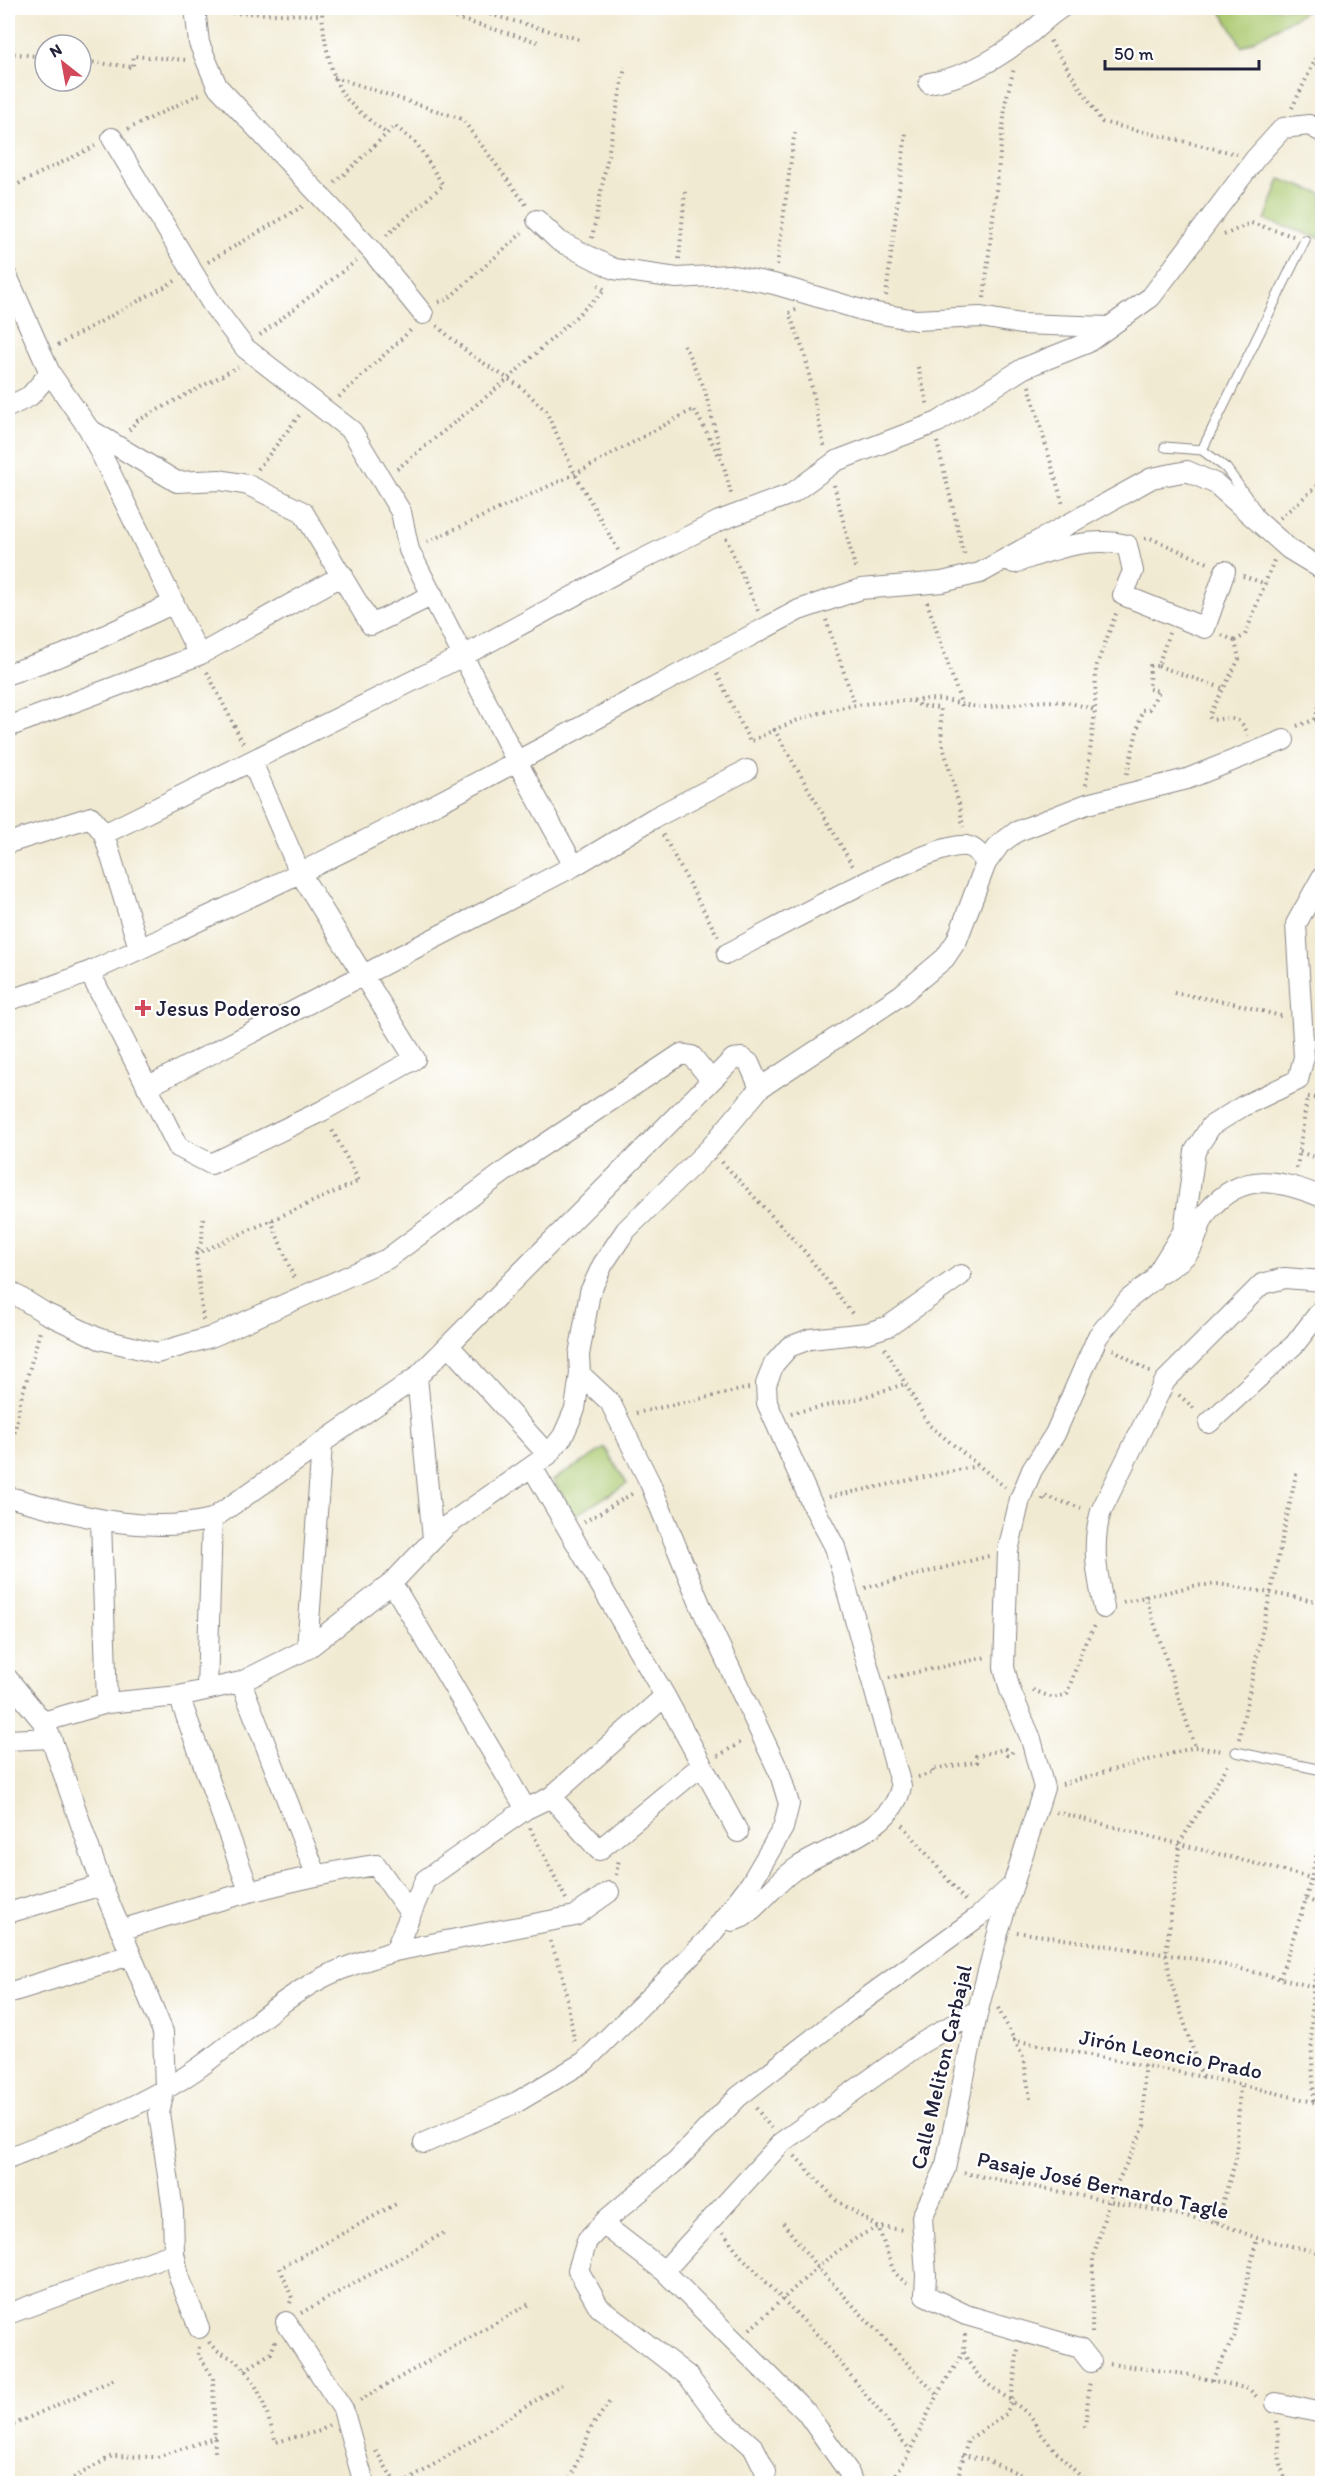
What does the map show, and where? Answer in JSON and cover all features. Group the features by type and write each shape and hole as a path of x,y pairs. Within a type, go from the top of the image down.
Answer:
{"street":[{"path":"195,8 199,43 217,86 371,250 423,314"},
{"path":"929,83 956,79 1023,39 1061,8"},
{"path":"104,834 465,655 627,567 728,518 791,494 829,466 932,424 1024,368 1087,343 1151,297 1255,159 1283,128 1309,125 1323,132"},
{"path":"112,138 192,271 245,348 265,366 352,431 401,512 410,550 516,760 574,866"},
{"path":"537,220 559,241 614,269 677,278 729,275 916,320 981,317 1022,324 1109,327"},
{"path":"8,278 51,373 89,429 199,655"},
{"path":"8,407 30,396 51,373"},
{"path":"89,429 177,482 220,480 248,485 303,513 343,575 371,625 433,595"},
{"path":"974,575 1152,478 1187,471 1216,484 1289,549 1323,569"},
{"path":"8,1000 48,990 90,974 139,948 300,873 799,610 861,589 918,584 974,575 1072,544 1115,542 1128,545 1133,571 1123,595 1205,628 1225,571"},
{"path":"8,727 199,655 343,575"},
{"path":"8,674 63,655 174,603"},
{"path":"8,1740 47,1730 106,1703 179,1696 241,1682 307,1649 392,1583 445,1527 548,1455 563,1436 575,1409 584,1314 590,1292 603,1264 626,1230 710,1148 760,1088 900,995 945,958 957,940 986,863 1000,844 1016,832 1087,804 1187,779 1284,740"},
{"path":"90,974 178,1147 211,1164 322,1111 415,1059 300,873 252,762"},
{"path":"147,1088 574,866 654,818 747,770"},
{"path":"8,843 91,817 104,834 139,948"},
{"path":"727,954 888,872 940,852 965,846 976,850 986,863"},
{"path":"1153,1280 1184,1230 1195,1151 1210,1126 1243,1106 1298,1080 1305,1057 1296,924 1323,877"},
{"path":"8,1290 45,1313 100,1339 157,1353 205,1339 387,1259 512,1166 681,1054 692,1056 711,1080"},
{"path":"8,1497 101,1520 144,1526 191,1524 212,1519 417,1377 450,1347 733,1059 742,1058 749,1063 760,1088"},
{"path":"1041,1798 1031,1739 1010,1690 1004,1667 1008,1551 1020,1501 1032,1470 1055,1434 1098,1336 1129,1299 1188,1253 1207,1211 1233,1190 1259,1181 1294,1186 1323,1197"},
{"path":"725,1917 734,1921 743,1917 798,1867 868,1831 899,1798 901,1786 874,1681 835,1547 810,1500 767,1403 766,1384 774,1364 789,1347 810,1339 871,1332 889,1326 961,1275"},
{"path":"1104,1608 1094,1562 1096,1528 1101,1511 1165,1381 1262,1284 1285,1278 1323,1281"},
{"path":"1209,1423 1295,1344 1323,1309"},
{"path":"450,1347 548,1455"},
{"path":"424,2143 517,2102 578,2066 707,1940 751,1883 783,1827 789,1804 780,1774 702,1609 650,1483 610,1401 580,1374"},
{"path":"417,1377 433,1539"},
{"path":"307,1649 321,1445"},
{"path":"532,1467 665,1696 738,1832"},
{"path":"207,1690 212,1519"},
{"path":"101,1520 106,1703"},
{"path":"392,1583 524,1811"},
{"path":"8,1679 47,1730 102,1885 163,2032 165,2088 159,2113 173,2211 174,2253 179,2277 199,2328"},
{"path":"241,1682 316,1874"},
{"path":"179,1696 249,1891"},
{"path":"395,1951 425,1880 524,1811 551,1797 665,1696"},
{"path":"551,1797 599,1850 702,1765"},
{"name":"Calle Meliton Carbajal","path":"925,2295 922,2217 945,2169 978,2010 999,1929 1041,1798"},
{"path":"121,1930 249,1891 316,1874 375,1865 410,1913"},
{"path":"763,2484 766,2472 754,2448 718,2416 688,2376 599,2307 578,2270 587,2241 603,2224 676,2161 744,2092 850,2010 978,1917 1015,1883"},
{"path":"8,1913 102,1885"},
{"path":"8,2158 120,2112 165,2088 197,2069 248,2027 323,1977 395,1951 493,1930 574,1916 609,1892"},
{"path":"8,1993 130,1955"},
{"path":"664,2271 782,2142 920,2044 978,2010"},
{"path":"603,2224 664,2271 806,2412 848,2471 854,2484"},
{"path":"8,2314 174,2253"},
{"path":"925,2295 966,2315 1080,2348 1091,2362"},
{"path":"286,2322 343,2409 363,2482"},
{"path":"1276,2403 1323,2413"}],"lane":[{"path":"1202,450 1305,240"},
{"path":"1165,447 1202,450 1226,468 1268,528"},
{"path":"1236,1752 1323,1770"}],"path":[{"path":"229,8 232,13 322,15"},
{"path":"322,8 334,77 345,96 387,134"},
{"path":"422,8 538,42"},
{"path":"467,8 579,39"},
{"path":"1040,25 1102,122 1255,159"},
{"path":"981,317 1006,100 1023,39"},
{"path":"1283,128 1323,46"},
{"path":"8,53 33,56"},
{"path":"93,62 133,67 133,56 188,60 194,71"},
{"path":"382,481 508,379 605,290 593,281 589,256 625,67"},
{"path":"334,77 462,119 537,220"},
{"path":"42,354 192,271 320,196 395,126 417,144 443,185 371,250 255,339 265,366 236,367 137,421 115,446"},
{"path":"774,284 795,130"},
{"path":"884,314 906,132"},
{"path":"677,278 685,191"},
{"path":"1251,223 1305,240"},
{"path":"807,294 808,306 789,313 805,355 829,466 861,589"},
{"path":"423,314 471,355 508,379 546,411 575,474 627,567"},
{"path":"684,345 704,387 723,464 728,518 765,628"},
{"path":"918,367 974,575"},
{"path":"1024,368 1068,523"},
{"path":"248,485 312,401"},
{"path":"410,550 575,474 694,409 723,464"},
{"path":"1268,528 1323,482"},
{"path":"1115,542 1150,538 1225,571 1266,584 1245,635 1235,641 1239,659 1209,716 1211,720 1233,717 1244,724 1254,752"},
{"path":"918,584 931,611 962,706"},
{"path":"1087,804 1085,781 1095,710 1096,667 1123,595"},
{"path":"820,603 855,705"},
{"path":"1158,666 1174,615"},
{"path":"199,655 252,762"},
{"path":"709,658 750,742 813,713 855,705 911,700 944,700 962,706 987,707 1039,699 1070,701 1095,710"},
{"path":"1126,795 1127,764 1142,710 1149,709 1159,691 1149,689 1150,666 1158,666 1222,688"},
{"path":"1314,721 1323,695"},
{"path":"911,700 920,706 940,708 942,742 960,808 965,846"},
{"path":"774,729 863,885"},
{"path":"654,818 727,954"},
{"path":"1174,993 1233,1004 1303,1022"},
{"path":"1294,1186 1307,1097 1323,1099"},
{"path":"196,1254 359,1181 322,1111"},
{"path":"710,1148 805,1252 871,1332 929,1425 1020,1501 1041,1506 1044,1496 1088,1510 1084,1523 1096,1528"},
{"path":"1300,1152 1323,1160"},
{"path":"203,1218 202,1240 196,1254 205,1339"},
{"path":"271,1220 302,1297"},
{"path":"8,1468 20,1403 45,1313"},
{"path":"618,1418 766,1384"},
{"path":"773,1417 850,1401 905,1384"},
{"path":"810,1500 977,1466"},
{"path":"1202,2077 1171,1982 1166,1954 1180,1842 1236,1752 1297,1470"},
{"path":"568,1531 650,1483"},
{"path":"847,1593 1008,1551"},
{"path":"1028,1683 1034,1691 1053,1698 1067,1694 1083,1647 1104,1608 1145,1595 1219,1584 1323,1602"},
{"path":"1145,1595 1195,1747"},
{"path":"874,1681 1004,1653"},
{"path":"702,1765 760,1731"},
{"path":"901,1786 916,1783 915,1778 934,1773 932,1769 977,1762 976,1756 1005,1749 1007,1755 1011,1754 1017,1743 1031,1739"},
{"path":"1041,1798 1195,1747 1236,1752"},
{"path":"1041,1798 1180,1842 1311,1878"},
{"path":"889,1809 978,1917"},
{"path":"524,1811 574,1916"},
{"path":"1280,1978 1306,1899 1323,1832"},
{"path":"609,1892 619,1868 613,1838"},
{"path":"1306,1899 1323,1905"},
{"path":"543,1923 562,1972 578,2066"},
{"path":"999,1929 1166,1954 1314,1987"},
{"path":"1314,2102 1311,2009 1323,1949"},
{"path":"986,1982 1024,2059 1030,2099"},
{"name":"Jirón Leoncio Prado","path":"1013,2040 1240,2084 1323,2104"},
{"path":"1085,2427 1091,2362 1093,2259 1109,2200 1144,2127 1144,2065"},
{"path":"1216,2222 1236,2160 1240,2084"},
{"path":"744,2092 782,2142 836,2200 878,2227 923,2232"},
{"name":"Pasaje José Bernardo Tagle","path":"945,2169 1216,2222 1257,2238 1323,2253"},
{"path":"286,2322 291,2298 280,2268 396,2204"},
{"path":"712,2218 741,2256 830,2349 910,2450"},
{"path":"783,2223 818,2268 937,2395"},
{"path":"736,2342 818,2268 868,2231 878,2227"},
{"path":"878,2227 894,2272 902,2281 925,2295"},
{"path":"245,2370 271,2353 280,2320 286,2322 444,2233"},
{"path":"1212,2380 1234,2337 1257,2238"},
{"path":"199,2328 214,2350 237,2361 252,2378 276,2442 320,2431 336,2421 343,2409 529,2304"},
{"path":"966,2315 964,2352 969,2365 1011,2403 1031,2416 1034,2426 1055,2452 1089,2484"},
{"path":"199,2328 198,2355 213,2377 216,2452"},
{"path":"956,2484 962,2455 968,2440 1006,2414 1011,2403 1021,2331"},
{"path":"890,2484 910,2450 937,2395 964,2352"},
{"path":"1091,2362 1185,2374 1249,2389 1255,2397 1276,2403 1280,2463 1286,2484"},
{"path":"8,2427 117,2378"},
{"path":"403,2484 565,2382"},
{"path":"569,2484 591,2428 610,2401"},
{"path":"63,2484 112,2456 157,2457 217,2437"},
{"path":"962,2455 986,2460 1043,2484"}],"green space":[{"path":"1219,8 1312,8 1242,47"},
{"path":"1280,179 1322,194 1322,239 1265,220"},
{"path":"605,1448 627,1484 574,1516 553,1480"}],"place":[{"name":"Jesus Poderoso","path":"143,1008"}]}
